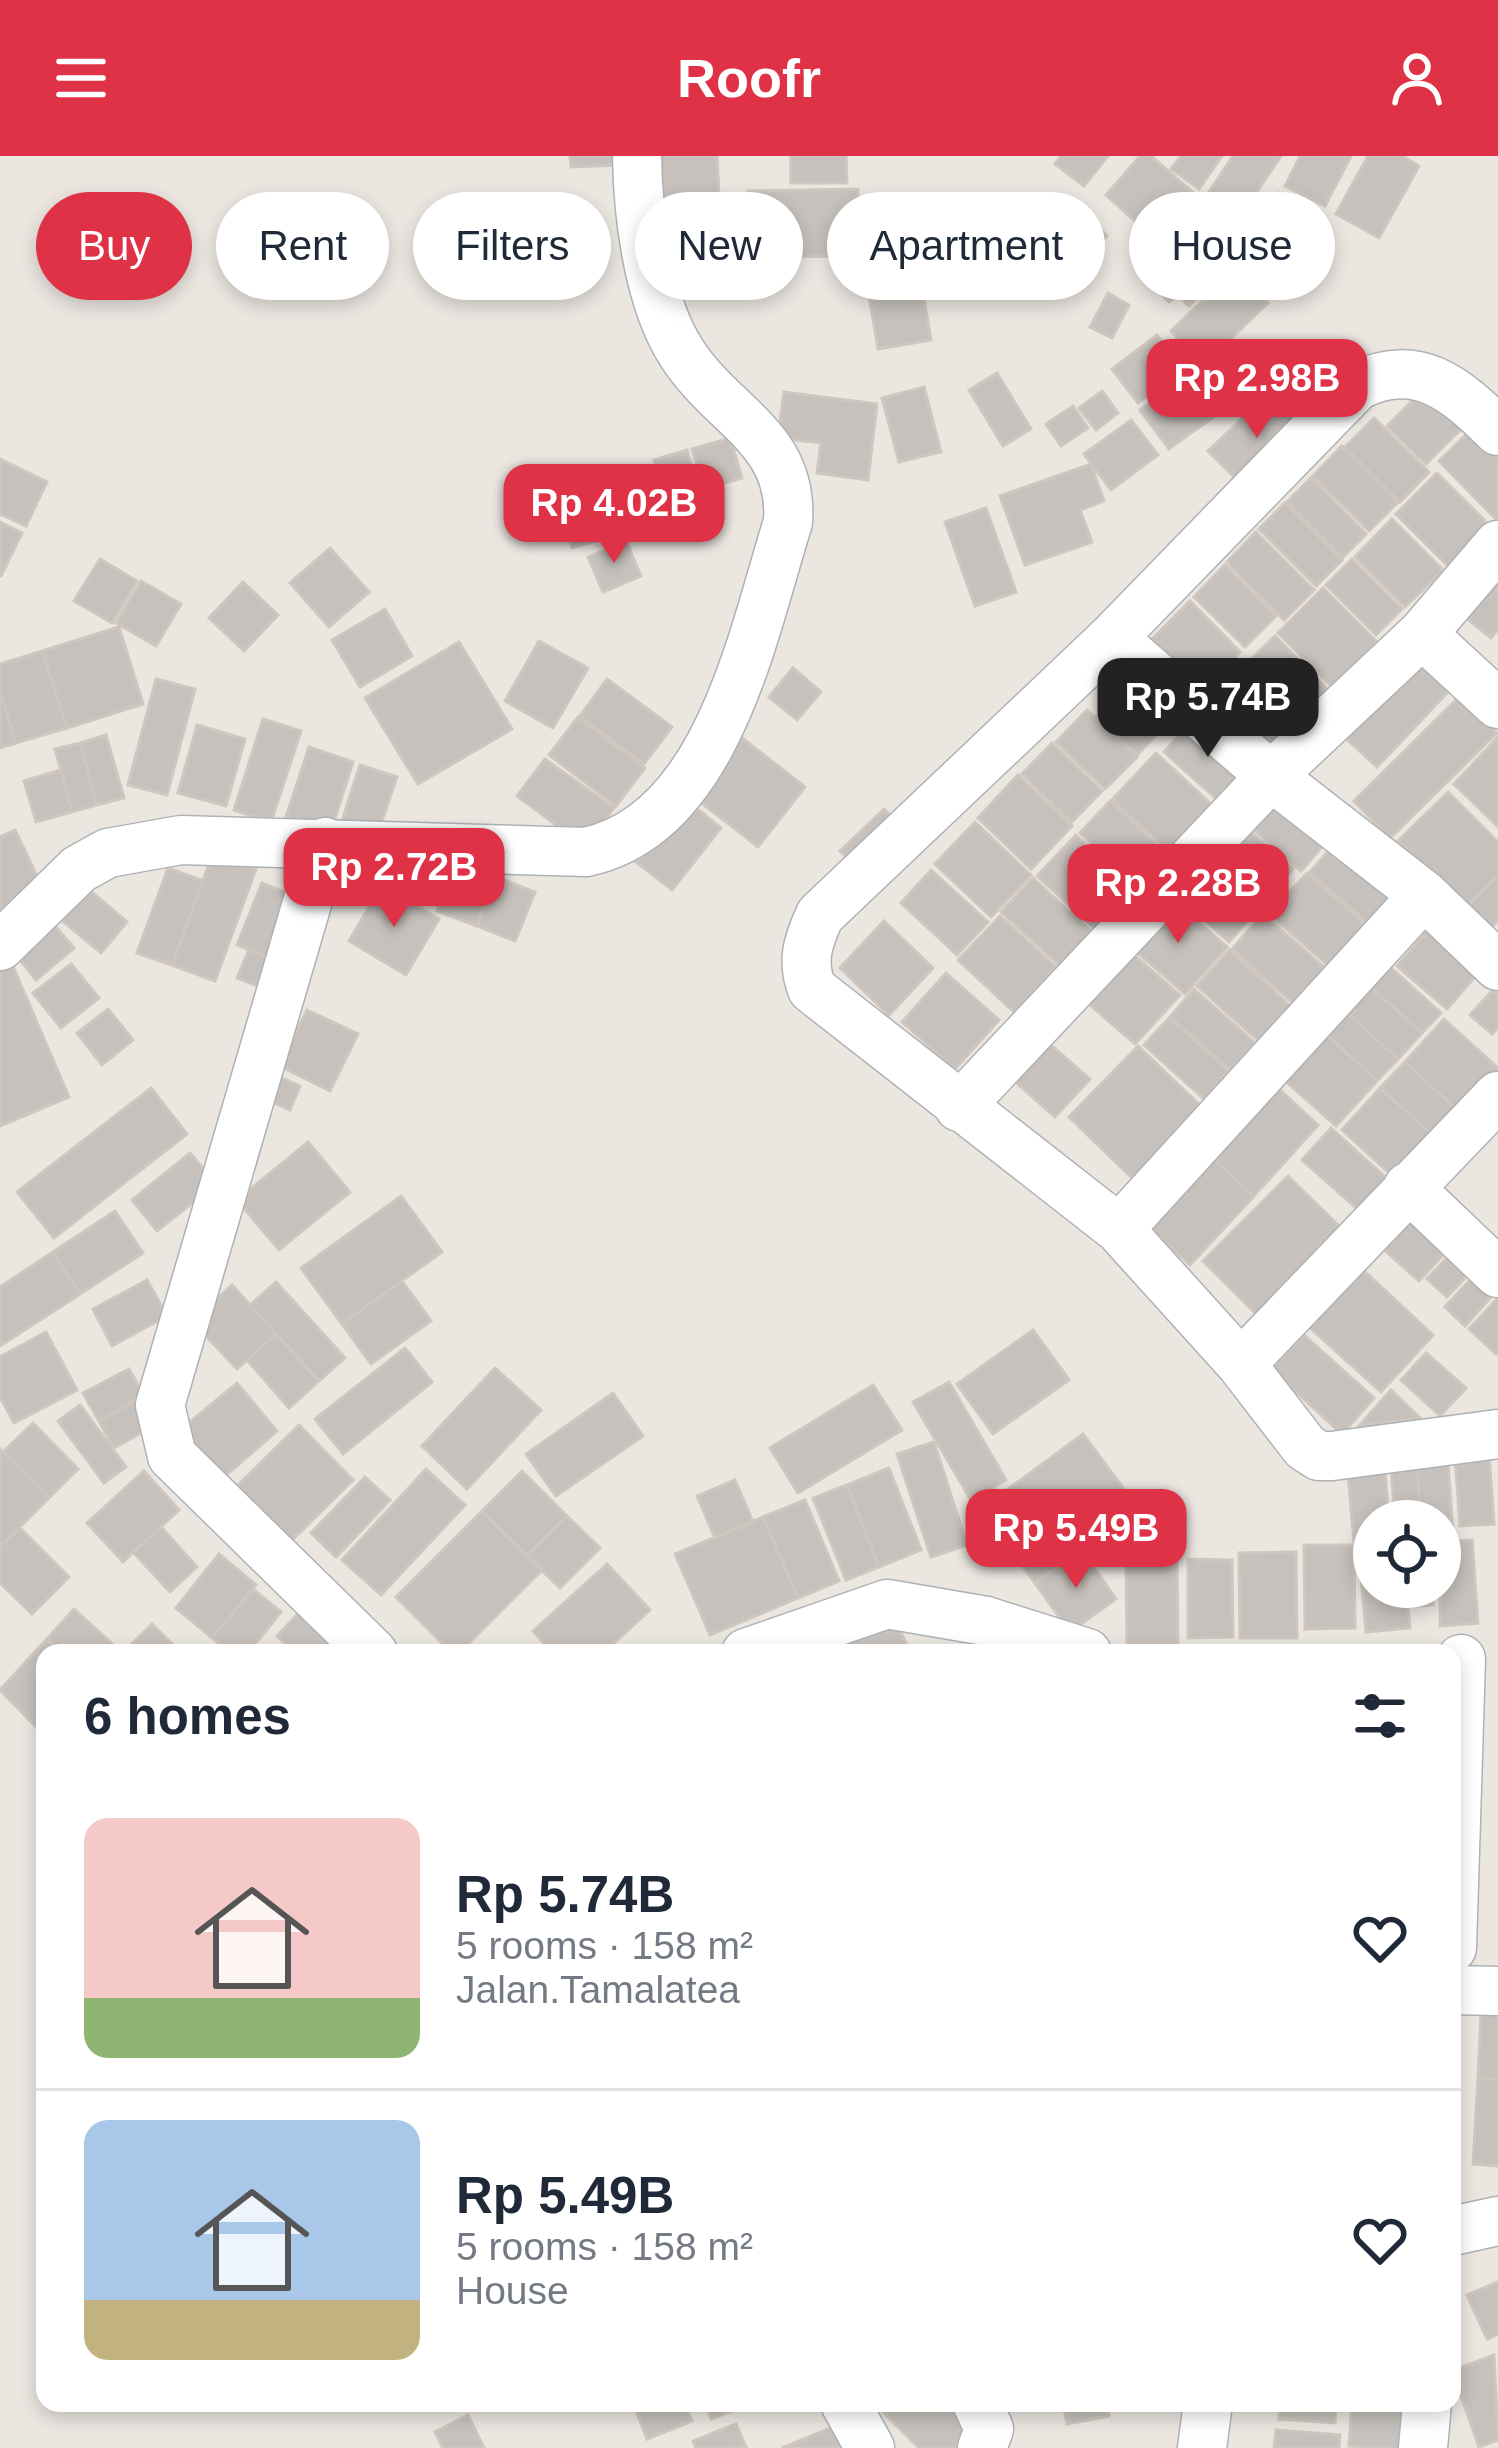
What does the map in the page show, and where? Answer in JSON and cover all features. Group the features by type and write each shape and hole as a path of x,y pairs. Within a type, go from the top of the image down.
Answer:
{"street":[{"path":"0,946 79,869 108,853 181,840 586,852 615,846 686,784 724,721 788,523 791,488 778,456 678,349 662,307 638,201 638,156"},
{"path":"1498,431 1471,404 1418,374 1383,373 1357,386 1112,638 820,915 811,934 805,972 812,989 1119,1229 1241,1364 1305,1447 1319,1456 1498,1434"},
{"path":"958,1107 1271,776 1422,634 1498,545"},
{"path":"1422,634 1498,704"},
{"path":"1112,638 1271,776 1424,895 1498,966"},
{"path":"326,842 160,1405 172,1456 364,1644"},
{"path":"1119,1229 1424,895"},
{"path":"1241,1364 1498,1096"},
{"path":"1408,1187 1498,1274"},
{"path":"772,1644 887,1604 986,1621 1053,1644"},
{"path":"1461,1803 1470,1658"},
{"path":"1461,1990 1498,1990"},
{"path":"1461,2229 1498,2221"},
{"path":"850,2412 870,2448"},
{"path":"981,2412 989,2429 982,2448"},
{"path":"1202,2448 1207,2412"},
{"path":"1423,2448 1426,2412"}],"building":[{"path":"570,156 621,156 621,165 571,167"},
{"path":"659,156 717,156 719,192 661,192"},
{"path":"791,156 846,156 847,183 791,183"},
{"path":"1061,156 1108,156 1084,186 1055,164"},
{"path":"1140,156 1151,156 1192,192 1129,192 1129,215 1106,195"},
{"path":"1181,156 1222,156 1199,189 1171,169"},
{"path":"1233,156 1281,156 1257,192 1209,192"},
{"path":"1300,156 1351,156 1332,192 1297,192 1285,186"},
{"path":"1368,156 1402,156 1419,166 1379,238 1336,214"},
{"path":"748,191 858,192 827,192 827,256 803,257 803,192"},
{"path":"1108,293 1129,305 1112,338 1090,327"},
{"path":"870,300 924,300 931,340 878,349"},
{"path":"1203,300 1268,303 1203,365 1171,331"},
{"path":"1157,335 1183,370 1138,403 1112,369"},
{"path":"997,373 1031,429 1003,446 969,390"},
{"path":"1190,374 1219,413 1169,449 1140,410"},
{"path":"924,387 941,452 899,462 882,398"},
{"path":"1426,387 1465,425 1426,464 1387,426"},
{"path":"1102,391 1118,413 1096,430 1079,408"},
{"path":"784,392 877,404 868,480 817,473 821,443 778,438"},
{"path":"1269,393 1305,431 1246,489 1208,451"},
{"path":"1073,406 1088,428 1061,446 1046,424"},
{"path":"1374,418 1429,472 1400,502 1345,447"},
{"path":"1131,420 1158,455 1111,490 1084,454"},
{"path":"1478,423 1498,443 1497,520 1439,461"},
{"path":"730,438 742,478 704,489 692,449"},
{"path":"1342,446 1398,502 1369,531 1313,476"},
{"path":"687,450 701,494 667,504 654,460"},
{"path":"0,459 47,482 26,526 0,514"},
{"path":"1091,464 1104,501 1080,510 1092,542 1025,565 1000,496"},
{"path":"638,465 656,523 572,548 554,489"},
{"path":"1437,473 1495,531 1454,572 1396,514"},
{"path":"1311,478 1366,534 1343,557 1287,502"},
{"path":"1285,503 1342,560 1316,586 1259,529"},
{"path":"986,508 1016,592 975,606 945,522"},
{"path":"1392,519 1443,570 1405,607 1355,557"},
{"path":"0,522 22,533 1,576 0,576"},
{"path":"1256,532 1314,590 1284,620 1227,562"},
{"path":"626,541 641,576 603,592 588,557"},
{"path":"330,548 369,592 329,627 290,583"},
{"path":"100,559 137,581 112,623 74,601"},
{"path":"1352,559 1402,609 1376,635 1326,585"},
{"path":"1225,565 1276,616 1245,647 1194,597"},
{"path":"1498,565 1498,629 1491,638 1451,606"},
{"path":"141,581 181,604 156,646 116,623"},
{"path":"243,582 278,615 244,651 209,618"},
{"path":"1323,588 1377,642 1332,687 1278,633"},
{"path":"1190,601 1240,652 1202,690 1152,639"},
{"path":"385,609 412,656 360,687 332,640"},
{"path":"119,627 143,704 67,728 42,651"},
{"path":"1275,636 1333,695 1274,754 1215,695"},
{"path":"539,641 588,668 553,728 505,701"},
{"path":"459,642 512,729 418,784 365,698"},
{"path":"1422,643 1461,678 1377,767 1339,732"},
{"path":"42,651 67,728 16,743 0,693 0,664"},
{"path":"793,668 821,692 797,720 769,697"},
{"path":"1138,673 1179,711 1137,755 1097,716"},
{"path":"156,679 195,689 167,795 128,785"},
{"path":"607,679 672,727 644,764 580,716"},
{"path":"0,693 16,743 0,748"},
{"path":"1460,696 1497,733 1390,838 1354,801"},
{"path":"1087,710 1137,757 1105,789 1056,742"},
{"path":"578,717 645,768 616,806 549,755"},
{"path":"1196,717 1253,768 1221,803 1164,752"},
{"path":"263,719 301,731 271,822 234,810"},
{"path":"197,725 245,739 226,806 178,793"},
{"path":"737,734 805,787 758,847 690,794"},
{"path":"106,735 124,798 97,805 80,743"},
{"path":"1498,737 1498,827 1454,784"},
{"path":"80,743 97,805 72,812 55,749"},
{"path":"1052,743 1102,791 1072,822 1022,774"},
{"path":"309,747 353,762 330,834 285,820"},
{"path":"1156,753 1213,806 1170,852 1112,800"},
{"path":"545,759 614,808 586,847 517,796"},
{"path":"360,765 397,777 378,832 342,821"},
{"path":"61,770 72,812 36,822 24,781"},
{"path":"1018,775 1072,826 1031,869 978,818"},
{"path":"1275,784 1332,835 1301,871 1243,820"},
{"path":"1448,792 1498,842 1498,875 1465,908 1398,841"},
{"path":"685,799 721,828 672,890 636,862"},
{"path":"1110,801 1169,856 1139,888 1080,833"},
{"path":"884,809 902,828 859,870 840,851"},
{"path":"975,822 1031,875 991,917 935,864"},
{"path":"1242,824 1293,869 1229,942 1177,896"},
{"path":"15,830 43,889 0,909 0,837"},
{"path":"1076,835 1136,891 1098,932 1037,876"},
{"path":"1339,839 1399,892 1370,925 1310,872"},
{"path":"213,853 256,869 215,981 172,965"},
{"path":"456,861 496,877 477,926 437,911"},
{"path":"168,868 203,881 172,965 137,953"},
{"path":"931,870 988,922 957,955 901,903"},
{"path":"1307,873 1369,928 1332,969 1269,914"},
{"path":"1498,875 1498,921 1488,931 1465,908"},
{"path":"496,877 535,892 515,941 477,926"},
{"path":"1033,878 1092,932 1060,966 1001,912"},
{"path":"80,882 127,922 101,953 54,914"},
{"path":"262,883 296,897 272,959 237,945"},
{"path":"382,885 439,919 406,975 349,941"},
{"path":"1172,899 1227,947 1185,994 1130,946"},
{"path":"1263,914 1325,968 1293,1003 1232,949"},
{"path":"1000,916 1056,967 1014,1012 958,960"},
{"path":"50,920 74,948 36,980 13,951"},
{"path":"1437,920 1487,963 1447,1009 1397,966"},
{"path":"884,921 933,968 889,1015 840,968"},
{"path":"1127,949 1180,995 1135,1044 1082,998"},
{"path":"249,950 272,959 260,987 237,978"},
{"path":"1229,950 1294,1009 1262,1044 1197,986"},
{"path":"12,964 69,1097 0,1126 0,969"},
{"path":"71,964 99,998 61,1028 33,993"},
{"path":"1388,965 1441,1013 1422,1033 1369,985"},
{"path":"946,973 999,1020 955,1069 902,1022"},
{"path":"1369,985 1422,1033 1398,1059 1345,1011"},
{"path":"1194,989 1255,1043 1231,1070 1170,1017"},
{"path":"1493,990 1498,995 1498,1028 1492,1034 1470,1015"},
{"path":"108,1009 133,1040 102,1065 77,1033"},
{"path":"307,1010 358,1034 330,1091 280,1066"},
{"path":"1345,1011 1398,1059 1377,1081 1325,1033"},
{"path":"1169,1018 1229,1071 1204,1099 1144,1045"},
{"path":"1444,1019 1498,1068 1498,1077 1463,1115 1405,1062"},
{"path":"1037,1033 1090,1079 1055,1117 1003,1071"},
{"path":"1325,1033 1377,1081 1336,1126 1283,1079"},
{"path":"1138,1046 1204,1109 1134,1180 1069,1117"},
{"path":"1405,1062 1463,1115 1439,1141 1380,1088"},
{"path":"280,1077 300,1086 290,1110 270,1101"},
{"path":"1266,1077 1318,1125 1254,1196 1201,1148"},
{"path":"151,1088 187,1134 54,1238 17,1192"},
{"path":"1380,1088 1439,1141 1400,1183 1342,1130"},
{"path":"1331,1128 1393,1184 1364,1215 1302,1160"},
{"path":"308,1142 350,1192 279,1250 237,1200"},
{"path":"1201,1148 1254,1196 1190,1265 1138,1217"},
{"path":"190,1153 216,1184 157,1231 132,1200"},
{"path":"1288,1176 1342,1229 1256,1314 1203,1261"},
{"path":"401,1196 442,1252 342,1324 301,1268"},
{"path":"1418,1206 1456,1241 1419,1281 1381,1247"},
{"path":"115,1211 143,1253 80,1294 53,1252"},
{"path":"1460,1244 1480,1262 1447,1297 1427,1279"},
{"path":"53,1252 80,1294 0,1346 0,1287"},
{"path":"1484,1265 1498,1289 1465,1326 1445,1307"},
{"path":"1363,1270 1433,1335 1381,1392 1309,1327"},
{"path":"147,1280 167,1316 112,1346 93,1309"},
{"path":"402,1281 431,1321 371,1364 342,1324"},
{"path":"276,1282 345,1358 319,1381 250,1305"},
{"path":"232,1285 276,1334 237,1369 192,1321"},
{"path":"1498,1298 1498,1351 1496,1354 1469,1329"},
{"path":"1033,1330 1069,1380 993,1434 957,1384"},
{"path":"46,1332 77,1390 14,1423 0,1397 0,1357"},
{"path":"276,1334 319,1381 289,1408 247,1360"},
{"path":"1304,1335 1374,1398 1342,1434 1271,1369"},
{"path":"405,1348 432,1382 343,1454 315,1419"},
{"path":"1426,1353 1466,1388 1440,1416 1401,1380"},
{"path":"495,1368 541,1410 467,1489 422,1446"},
{"path":"129,1369 144,1396 99,1421 83,1393"},
{"path":"949,1382 1006,1480 971,1500 913,1402"},
{"path":"237,1383 277,1431 215,1485 173,1436"},
{"path":"873,1385 902,1430 798,1493 770,1448"},
{"path":"1391,1390 1420,1418 1359,1426"},
{"path":"613,1393 643,1436 556,1496 526,1454"},
{"path":"144,1396 159,1423 114,1448 99,1421"},
{"path":"80,1405 126,1467 104,1483 58,1421"},
{"path":"33,1423 78,1469 49,1498 3,1452"},
{"path":"299,1425 353,1480 278,1554 224,1499"},
{"path":"1083,1434 1138,1508 1035,1583 981,1509"},
{"path":"934,1442 967,1545 931,1557 897,1454"},
{"path":"0,1449 49,1498 0,1547"},
{"path":"1489,1454 1494,1524 1461,1526 1455,1456"},
{"path":"1448,1463 1451,1500 1420,1500 1417,1465"},
{"path":"1417,1465 1420,1500 1393,1500 1391,1467"},
{"path":"889,1468 921,1550 879,1567 847,1485"},
{"path":"426,1469 465,1505 381,1595 342,1560"},
{"path":"144,1471 179,1510 123,1562 87,1523"},
{"path":"522,1471 567,1516 527,1556 482,1511"},
{"path":"1385,1471 1387,1500 1353,1500 1353,1531 1348,1474"},
{"path":"365,1477 390,1500 336,1557 311,1533"},
{"path":"735,1480 753,1522 715,1538 697,1496"},
{"path":"847,1485 879,1567 846,1580 813,1498"},
{"path":"805,1500 839,1581 798,1598 763,1517"},
{"path":"482,1511 542,1570 468,1644 443,1644 396,1597"},
{"path":"567,1516 600,1548 560,1588 527,1556"},
{"path":"763,1517 798,1598 710,1635 675,1554"},
{"path":"161,1527 197,1567 170,1592 133,1552"},
{"path":"20,1528 69,1577 32,1614 0,1583 0,1547"},
{"path":"1472,1540 1478,1623 1440,1626 1440,1608 1461,1608 1461,1541"},
{"path":"1304,1545 1353,1545 1355,1628 1305,1629"},
{"path":"1082,1550 1116,1599 1070,1632 1035,1583"},
{"path":"1296,1552 1297,1638 1240,1638 1239,1553"},
{"path":"219,1554 256,1585 212,1638 176,1608"},
{"path":"1126,1559 1177,1560 1178,1644 1127,1644"},
{"path":"1188,1559 1232,1560 1233,1637 1188,1638"},
{"path":"607,1564 650,1610 613,1644 545,1644 533,1631"},
{"path":"253,1589 281,1612 255,1644 220,1644 212,1638"},
{"path":"307,1604 352,1644 285,1644 277,1636"},
{"path":"1364,1608 1408,1608 1410,1628 1366,1632"},
{"path":"74,1609 112,1644 52,1644 47,1639"},
{"path":"891,1613 906,1644 837,1644 835,1640"},
{"path":"152,1624 172,1644 132,1644"},
{"path":"36,1651 36,1727 0,1690"},
{"path":"1481,2013 1498,2014 1498,2079 1478,2078"},
{"path":"1478,2078 1498,2079 1498,2166 1473,2164"},
{"path":"1498,2282 1498,2334 1487,2339 1467,2295"},
{"path":"1494,2355 1498,2440 1479,2447 1461,2396 1461,2368"},
{"path":"636,2412 688,2412 692,2421 647,2439"},
{"path":"883,2412 956,2412 973,2429 954,2448 919,2448"},
{"path":"1065,2412 1108,2412 1109,2416 1067,2424"},
{"path":"1279,2412 1336,2412 1335,2423 1279,2419"},
{"path":"1351,2412 1408,2412 1405,2448 1349,2446"},
{"path":"468,2415 484,2448 443,2448 435,2432"},
{"path":"845,2422 856,2448 782,2448"},
{"path":"736,2424 746,2447 696,2448 693,2441"},
{"path":"1276,2430 1340,2435 1339,2448 1274,2448"}]}
